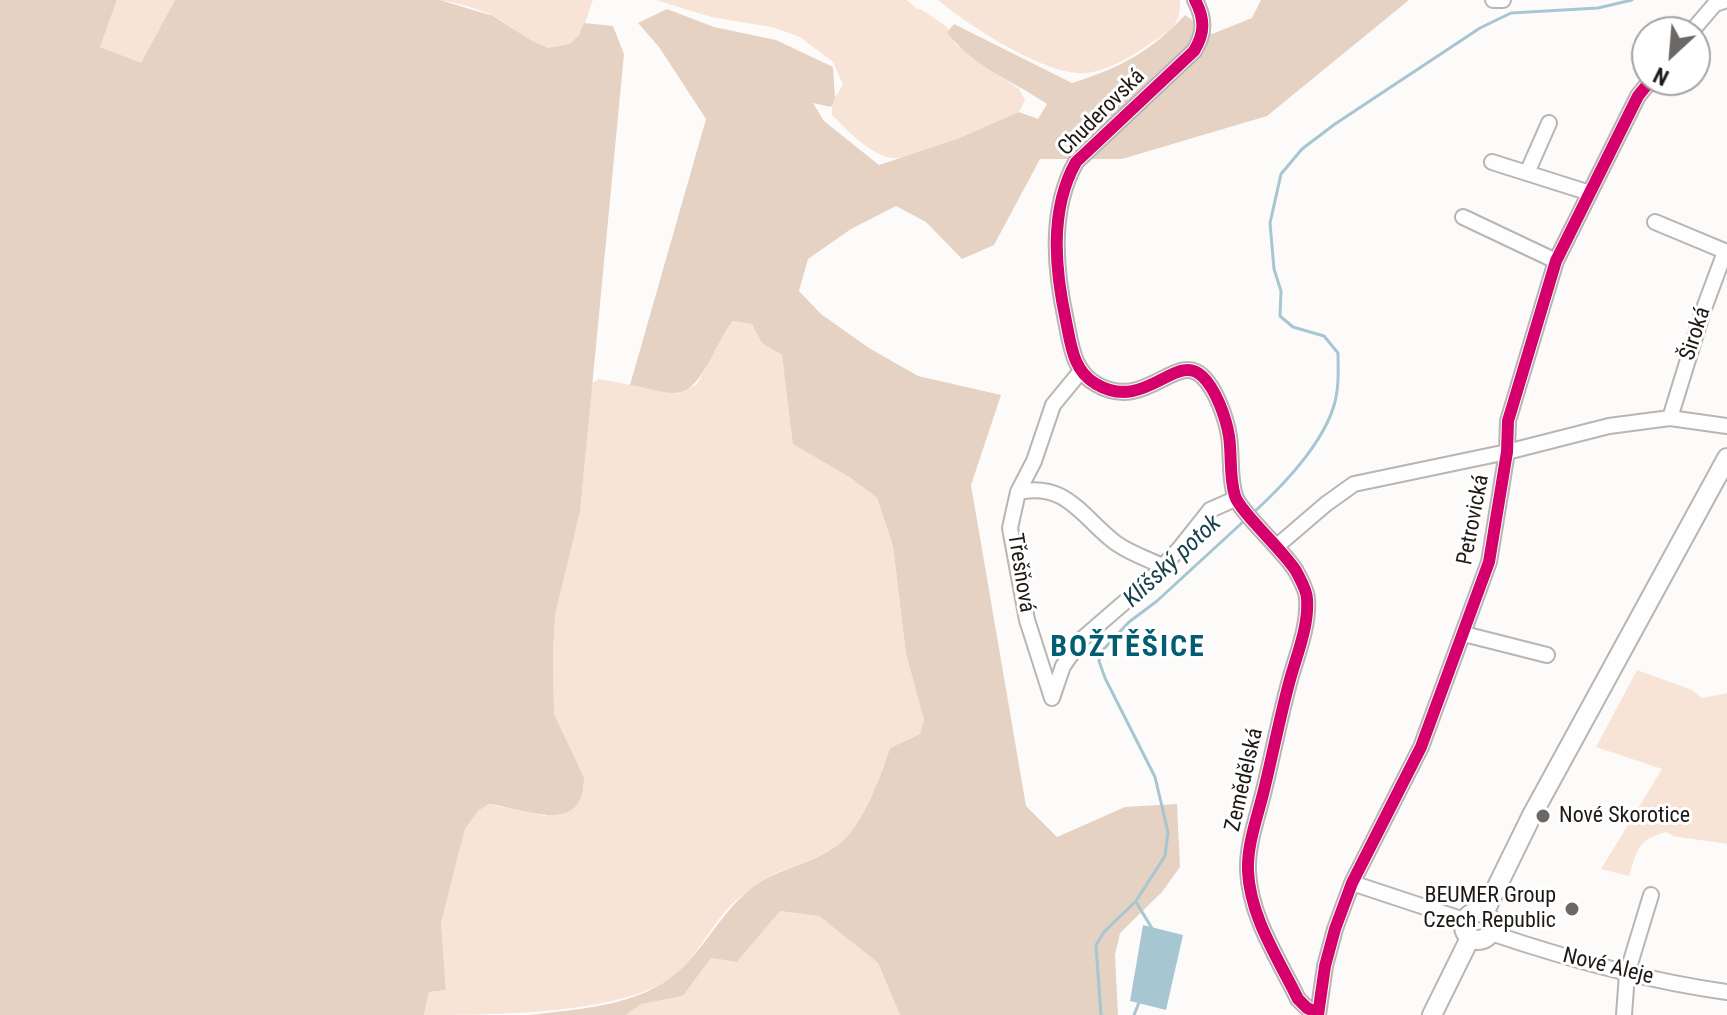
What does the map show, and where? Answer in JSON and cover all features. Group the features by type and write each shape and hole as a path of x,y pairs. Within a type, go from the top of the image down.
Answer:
{"main road":[{"path":"1484,913 1532,815 1727,458"},
{"path":"1432,1015 1473,912 1484,913 1492,921 1491,933 1481,940 1467,929"}],"street":[{"name":"Chuderovská","path":"1081,371 1072,353 1058,267 1057,240 1065,187 1076,162 1194,51 1203,29 1195,0"},
{"path":"1493,0 1503,0"},
{"path":"1705,16 1719,1"},
{"name":"Petrovická","path":"1318,1014 1325,966 1352,883 1421,747 1489,562 1507,452 1508,421 1556,261 1638,96"},
{"path":"1527,173 1549,123"},
{"path":"1492,162 1590,193"},
{"path":"1463,217 1556,261"},
{"path":"1655,222 1726,252"},
{"name":"Široká","path":"1670,418 1703,311 1726,252"},
{"path":"1081,371 1100,386 1122,393 1143,390 1175,372 1186,370 1201,374 1214,392 1229,434 1245,510 1277,546 1354,484 1507,452 1609,426 1670,418 1727,426"},
{"name":"Třešňová","path":"1081,371 1053,405 1034,461 1018,492 1010,528 1027,620 1052,698 1063,666 1082,639 1162,566"},
{"path":"1018,492 1035,488 1068,498 1114,543 1162,566 1210,510 1245,510"},
{"name":"Zemědělská","path":"1277,546 1295,570 1307,600 1303,631 1249,852 1248,868 1252,903 1258,919 1298,999 1318,1014"},
{"path":"1464,634 1547,655"},
{"path":"1352,883 1467,929"},
{"path":"1624,1015 1627,974 1651,895"},
{"name":"Nové Aleje","path":"1491,933 1627,974 1727,992"}],"shaded area":[{"path":"0,0 117,0 100,47 141,63 175,0 440,0 493,16 548,48 570,44 579,35 584,23 613,26 624,54 580,512 555,615 553,654 554,714 584,778 581,797 574,808 563,814 534,813 489,804 478,811 465,829 441,923 446,990 429,992 424,1015 0,1015"},
{"path":"117,0 175,0 141,64 100,47"},
{"path":"440,0 593,0 584,26 575,40 565,47 554,49 533,42 487,13"},
{"path":"656,0 907,0 946,26 956,45 1019,89 1025,100 1017,114 991,126 934,148 901,157 883,156 852,135 832,115 832,102 843,85 833,62 800,37 772,27 711,17"},
{"path":"938,0 1180,0 1180,9 1176,23 1141,50 1101,70 1085,73 1068,72 1029,58 987,35"},
{"path":"1261,0 1409,0 1267,116 1122,159 1040,159 994,245 962,259 926,222 896,206 851,229 808,259 799,291 821,314 869,348 918,376 1001,395 971,485 1026,806 1057,837 1125,807 1177,804 1180,867 1162,892 1120,933 1115,955 1118,1015 900,1015 878,963 819,916 780,911 737,962 711,958 683,996 641,1004 626,1015 530,1015 615,1002 655,988 672,977 696,953 733,905 752,888 771,876 824,854 844,840 868,803 890,748 920,734 924,720 906,654 893,546 877,498 848,476 793,444 782,355 762,343 752,324 733,321 701,375 685,391 670,393 630,385 706,119 659,47 638,23 667,9 714,27 776,40 833,67 835,98 831,107 813,103 824,121 879,165 960,138 1019,112 1038,119 1047,104 968,54 947,32 954,24 1072,83 1105,71 1147,49 1185,15 1212,34 1252,18"},
{"path":"733,321 752,324 763,343 782,355 787,389 848,476 877,498 893,546 906,654 924,720 920,734 890,748 861,816 844,840 826,853 767,878 734,902 685,966 654,988 625,998 556,1010 424,1015 429,992 446,990 441,923 465,829 478,811 489,804 545,816 584,788 583,778 554,714 553,654 555,615 580,512 592,383 599,379 679,394 697,384 725,330"},
{"path":"1637,670 1692,690 1702,698 1727,693 1727,844 1673,836 1666,832 1656,835 1640,847 1629,876 1601,869 1662,769 1596,747"},
{"path":"780,911 819,916 878,963 900,1015 626,1015 641,1004 683,996 711,958 737,962"}],"water":[{"path":"1143,925 1183,935 1166,1010 1130,1001"}],"waterway":[{"name":"Klíšský potok","path":"1253,513 1279,488 1317,441 1333,408 1338,386 1338,353 1324,336 1293,327 1280,316 1281,291 1274,269 1270,223 1281,174 1302,149 1335,124 1480,28 1511,13 1598,8 1632,0"},
{"name":"Klíšský potok","path":"1101,1015 1096,945 1104,932 1136,901 1165,856 1168,832 1155,777 1105,678 1099,661 1101,652 1129,622 1157,601 1244,521"},
{"path":"1136,902 1153,930"},
{"path":"1134,1015 1140,1000"}],"cycle path":[{"path":"1195,0 1201,13 1202,26 1194,51 1076,162 1067,181 1058,220 1059,281 1074,357 1088,379 1114,391 1130,391 1181,371 1192,370 1212,388 1228,429 1235,496 1245,512 1290,562 1305,588 1305,628 1253,832 1248,871 1259,921 1274,953 1298,999 1318,1013"},
{"path":"1318,1015 1325,966 1352,883 1421,747 1489,562 1507,452 1508,421 1556,261 1638,96"}],"place":[{"name":"Nové Skorotice","path":"1543,816"},
{"name":"BEUMER Group Czech Republic","path":"1572,909"}],"district":[{"name":"BOŽTĚŠICE","path":"1128,648"}]}
